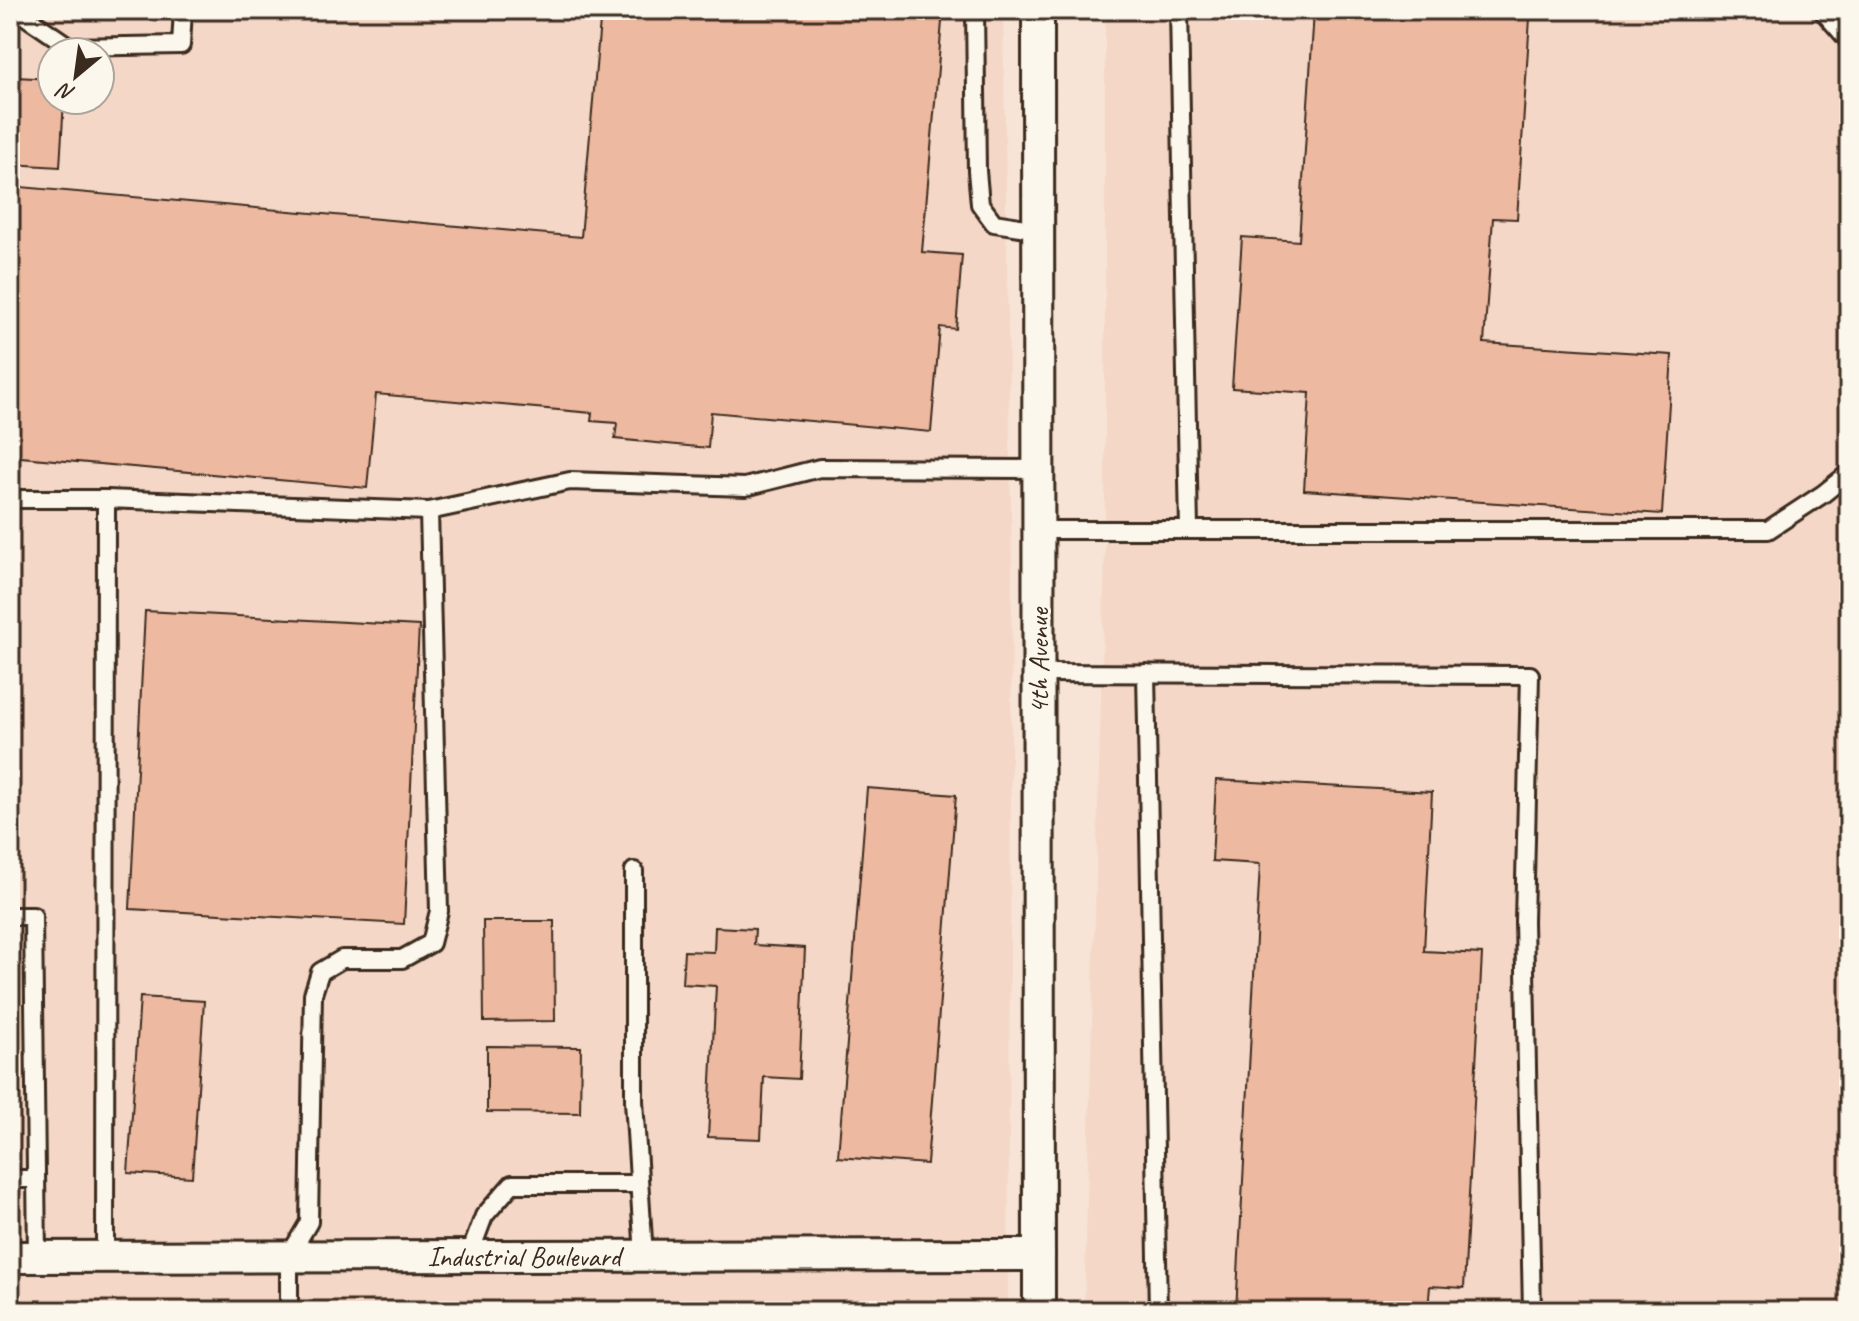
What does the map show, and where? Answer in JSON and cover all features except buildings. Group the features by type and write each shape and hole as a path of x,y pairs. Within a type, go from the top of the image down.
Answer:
{"street":[{"name":"4th Avenue","path":"1038,10 1039,1311"},
{"name":"Industrial Boulevard","path":"23,1257 1039,1255"}],"lane":[{"path":"16,10 70,47 181,45 183,10"},
{"path":"975,10 980,204 994,223 1039,230"},
{"path":"1179,10 1189,530"},
{"path":"1822,10 1849,41"},
{"path":"10,499 106,499 429,511 570,481 745,487 820,468 1038,469"},
{"path":"1038,530 1768,530 1849,473"},
{"path":"105,1257 106,499"},
{"path":"289,1311 289,1256 309,1222 313,994 320,972 342,959 402,959 431,943 439,911 429,511"},
{"path":"1038,673 1530,675 1524,921 1532,1311"},
{"path":"1146,673 1158,1311"},
{"path":"634,871 634,1101 644,1256"},
{"path":"10,916 33,916 36,1179 23,1257"},
{"path":"10,1179 36,1179"},
{"path":"469,1256 484,1216 512,1184 639,1184"}],"shaded area":[{"path":"10,10 1003,10 1012,573 1008,1311 10,1311"},
{"path":"1105,10 1849,10 1849,1311 1084,1311 1105,554"}]}
